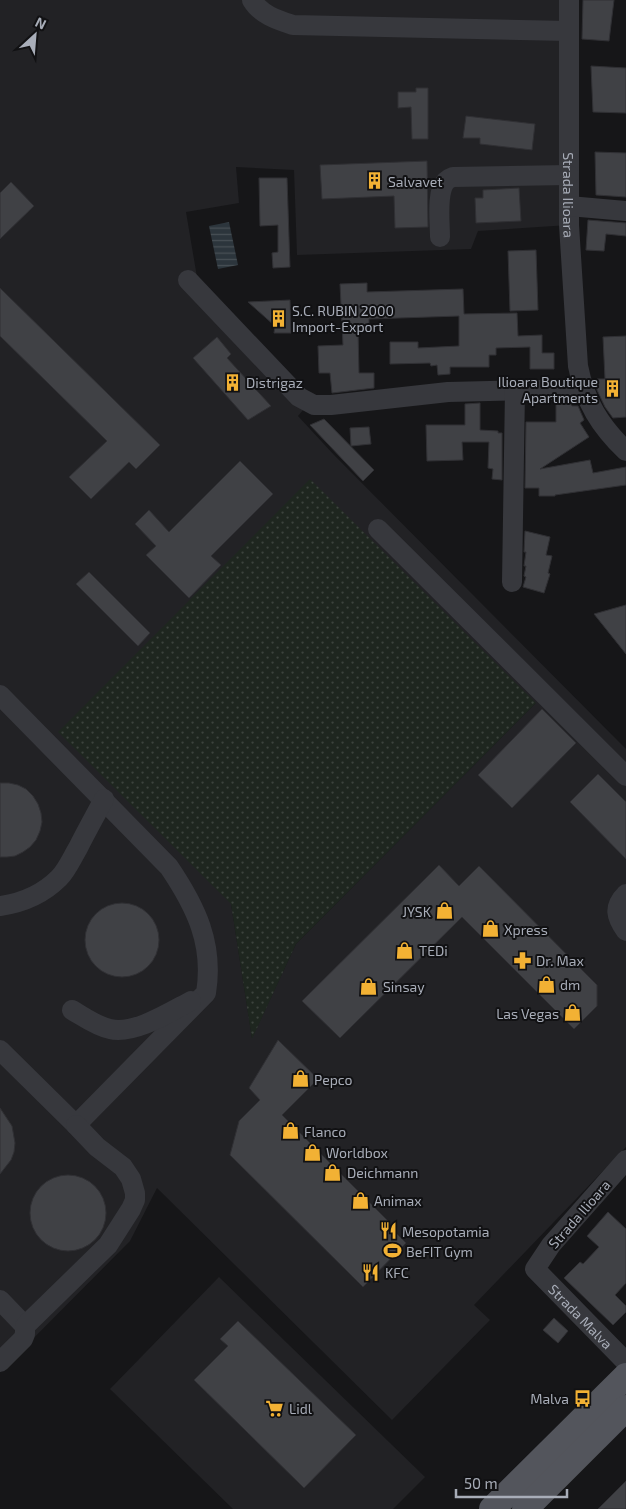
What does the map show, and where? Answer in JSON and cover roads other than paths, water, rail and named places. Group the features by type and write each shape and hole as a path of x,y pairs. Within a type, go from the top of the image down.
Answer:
{"main road":[{"path":"492,1509 626,1376"},
{"path":"525,1509 626,1408"}],"street":[{"path":"252,0 256,7 272,18 294,25 568,31"},
{"path":"273,0 277,12 294,25"},
{"name":"Strada Ilioara","path":"568,0 569,206 576,354 583,389 591,408 611,436 626,451"},
{"path":"440,236 439,202 441,189 446,181 453,177 569,175"},
{"path":"569,206 626,211"},
{"path":"188,280 299,397 314,405 331,405 421,394 583,389"},
{"path":"512,582 515,390"},
{"path":"378,528 626,776"},
{"path":"1,698 104,799 169,867 193,905 202,926 206,947 209,966 206,993 76,1126"},
{"path":"0,906 13,904 32,897 60,877 104,799"},
{"path":"626,894 617,906 617,912 626,931"},
{"path":"72,1010 95,1024 111,1030 124,1031 144,1024 206,993"},
{"path":"0,1050 98,1147 123,1167 131,1179 135,1193 135,1200 131,1209 108,1245 25,1326"},
{"name":"Strada Ilioara","path":"535,1270 551,1245 626,1160"},
{"name":"Strada Malva","path":"535,1270 626,1362"},
{"path":"0,1300 25,1326 24,1339 0,1362"}],"place":[{"name":"Salvavet","path":"374,181"},
{"name":"S.C. RUBIN 2000 Import-Export","path":"278,318"},
{"name":"Distrigaz","path":"232,382"},
{"name":"Ilioara Boutique Apartments","path":"612,389"},
{"name":"JYSK","path":"445,911"},
{"name":"Xpress","path":"490,929"},
{"name":"TEDi","path":"405,950"},
{"name":"Dr. Max","path":"522,960"},
{"name":"dm","path":"546,984"},
{"name":"Sinsay","path":"369,986"},
{"name":"Las Vegas","path":"573,1013"},
{"name":"Pepco","path":"300,1079"},
{"name":"Flanco","path":"290,1131"},
{"name":"Worldbox","path":"312,1152"},
{"name":"Deichmann","path":"333,1172"},
{"name":"Animax","path":"360,1200"},
{"name":"Mesopotamia","path":"388,1231"},
{"name":"BeFIT Gym","path":"392,1251"},
{"name":"KFC","path":"371,1272"},
{"name":"Malva","path":"583,1398"},
{"name":"Lidl","path":"275,1408"}]}
